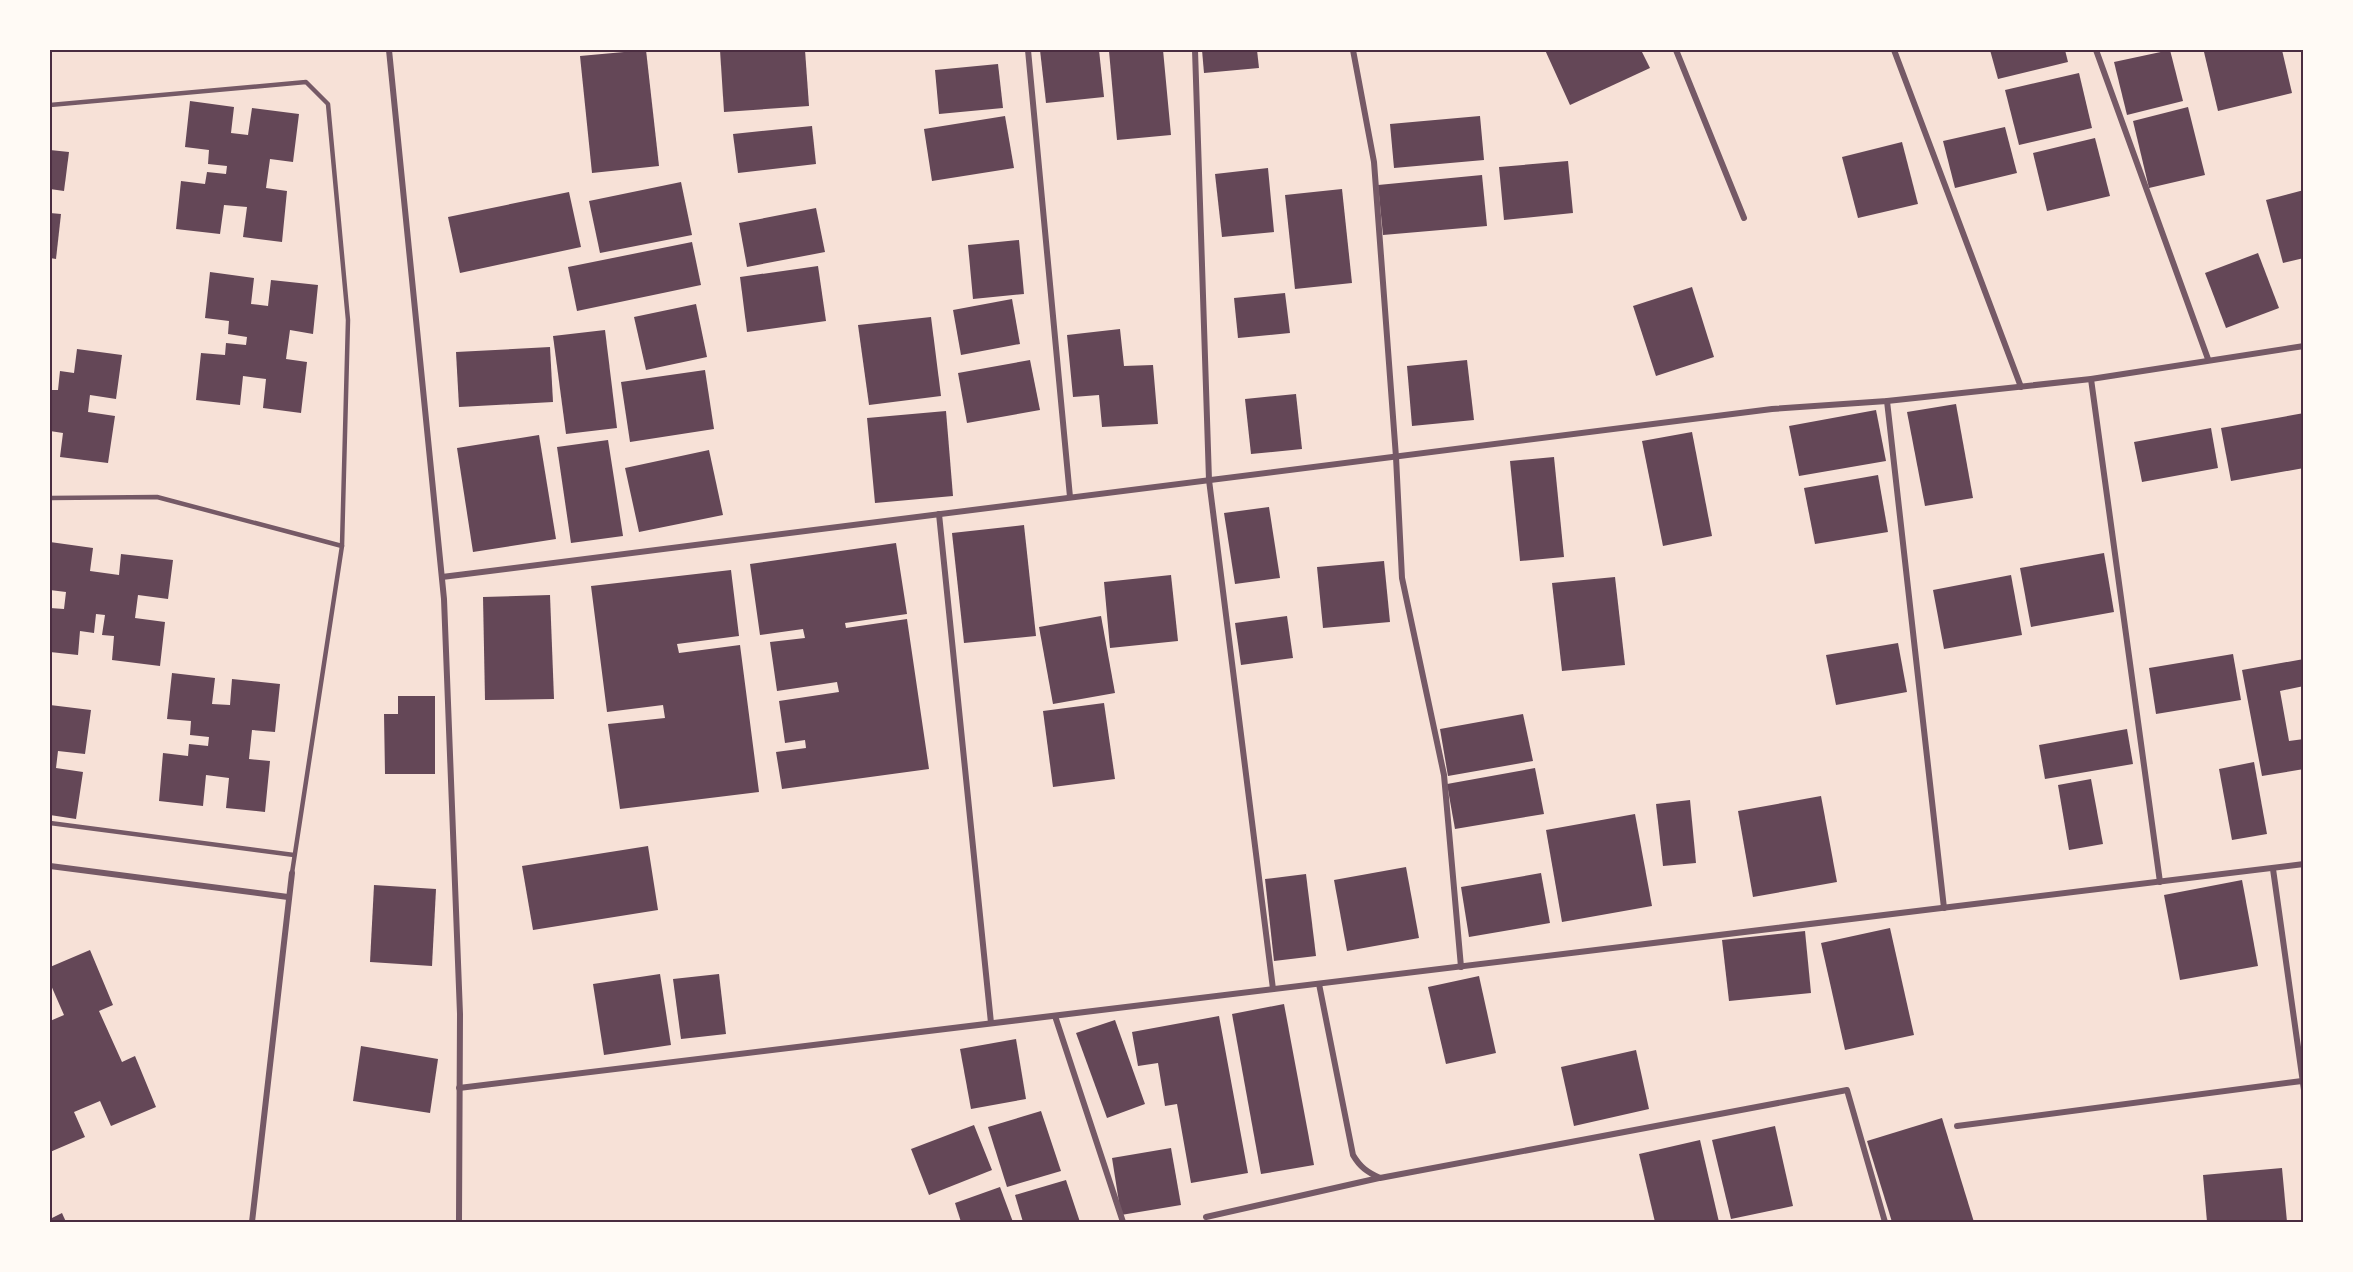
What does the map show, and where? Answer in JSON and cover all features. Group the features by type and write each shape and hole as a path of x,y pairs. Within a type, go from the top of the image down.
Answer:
{"street":[{"path":"389,50 441,577 454,819 460,1014 459,1222"},
{"path":"1028,50 1070,497"},
{"path":"1195,50 1209,480 1273,990"},
{"path":"1353,50 1374,162 1396,457 1402,578 1444,775 1461,967"},
{"path":"1676,50 1744,218"},
{"path":"1894,50 2021,387"},
{"path":"2096,50 2208,359"},
{"path":"441,577 1772,409 1887,401 2091,379 2208,359 2304,346"},
{"path":"2091,379 2160,882"},
{"path":"1887,401 1944,908"},
{"path":"939,514 991,1023"},
{"path":"459,1088 2304,864"},
{"path":"50,866 288,897"},
{"path":"2273,869 2304,1090"},
{"path":"252,1222 292,873"},
{"path":"1319,984 1353,1155 1367,1172 1380,1178"},
{"path":"1055,1016 1123,1222"},
{"path":"1957,1126 2302,1081"},
{"path":"1206,1217 1380,1178 1847,1090 1885,1222"}],"lane":[{"path":"50,105 306,82 328,104 348,320 342,546 292,873"},
{"path":"50,498 157,497 342,546"},
{"path":"50,823 294,855"}],"building":[{"path":"646,50 659,166 592,173 580,56"},
{"path":"720,50 805,50 809,106 724,112"},
{"path":"1040,50 1099,50 1104,97 1046,103"},
{"path":"1163,50 1171,135 1117,140 1109,51"},
{"path":"1202,50 1257,50 1259,68 1204,73"},
{"path":"1545,50 1641,50 1650,68 1570,105"},
{"path":"1990,50 2065,50 2068,62 1998,79"},
{"path":"2170,50 2183,101 2127,115 2114,62"},
{"path":"2282,50 2292,93 2218,111 2204,52"},
{"path":"998,64 1003,108 939,114 935,70"},
{"path":"2079,73 2092,128 2019,145 2005,90"},
{"path":"190,101 234,107 231,133 248,135 252,108 299,114 293,162 270,159 266,188 287,191 282,242 243,237 247,207 224,205 220,234 176,229 181,181 205,184 207,172 226,174 227,166 208,164 209,150 185,147"},
{"path":"2188,107 2205,175 2149,188 2133,121"},
{"path":"1005,116 1014,168 932,181 924,129"},
{"path":"1480,116 1484,160 1394,168 1390,124"},
{"path":"812,126 816,164 738,173 733,134"},
{"path":"2005,127 2017,173 1955,188 1943,141"},
{"path":"2095,138 2110,196 2047,211 2033,153"},
{"path":"1902,142 1918,204 1858,218 1842,157"},
{"path":"50,150 69,152 64,191 50,189"},
{"path":"1568,161 1573,213 1504,220 1499,167"},
{"path":"1268,168 1274,232 1222,237 1215,174"},
{"path":"1482,175 1487,226 1383,235 1378,185"},
{"path":"681,182 692,235 600,253 589,201"},
{"path":"1342,189 1352,283 1295,289 1285,195"},
{"path":"2304,190 2304,258 2283,263 2266,200"},
{"path":"569,192 581,247 460,273 448,217"},
{"path":"816,208 825,252 747,267 739,223"},
{"path":"50,213 61,214 56,259 50,258"},
{"path":"1019,240 1024,294 973,299 968,245"},
{"path":"692,242 701,285 577,311 568,267"},
{"path":"2258,253 2279,308 2226,328 2205,273"},
{"path":"818,266 826,321 747,332 740,277"},
{"path":"210,272 254,278 251,304 268,306 271,280 318,285 313,334 290,330 286,359 307,362 301,413 263,408 266,379 243,376 240,405 196,400 201,353 225,355 226,343 246,345 247,337 228,334 229,321 205,318"},
{"path":"1692,287 1714,357 1656,376 1633,306"},
{"path":"1285,293 1290,333 1238,338 1234,298"},
{"path":"1012,299 1020,344 961,355 953,310"},
{"path":"696,304 707,357 646,370 634,317"},
{"path":"931,317 941,396 869,405 858,325"},
{"path":"1120,329 1124,366 1153,365 1158,424 1102,427 1099,395 1073,397 1067,335"},
{"path":"605,330 617,428 566,434 553,336"},
{"path":"550,347 553,402 459,407 456,352"},
{"path":"77,349 122,355 116,399 90,395 88,412 115,416 108,463 60,457 63,433 50,431 50,390 58,390 60,371 74,373"},
{"path":"1030,360 1040,410 967,423 958,373"},
{"path":"1467,360 1474,420 1412,426 1407,366"},
{"path":"705,370 714,429 630,442 621,382"},
{"path":"1296,394 1302,449 1251,454 1245,399"},
{"path":"1956,404 1973,498 1925,506 1907,412"},
{"path":"1876,410 1886,461 1799,476 1789,426"},
{"path":"946,411 953,496 875,503 867,418"},
{"path":"2304,413 2304,468 2231,481 2221,428"},
{"path":"2211,428 2218,468 2142,482 2134,442"},
{"path":"1692,432 1712,536 1663,546 1642,441"},
{"path":"539,435 556,539 473,552 457,448"},
{"path":"608,440 623,536 571,543 557,447"},
{"path":"709,450 723,515 639,532 625,468"},
{"path":"1554,457 1564,557 1520,561 1510,461"},
{"path":"1878,475 1888,532 1815,544 1804,488"},
{"path":"1269,507 1280,578 1235,584 1224,513"},
{"path":"1024,525 1036,636 964,643 952,533"},
{"path":"50,542 93,548 90,571 119,575 121,554 173,560 168,599 138,595 135,618 165,622 160,666 112,660 114,636 102,635 105,615 96,614 94,633 80,631 78,655 50,652 50,608 64,609 66,592 50,590"},
{"path":"896,543 907,614 845,623 846,628 907,619 929,769 782,789 776,752 806,748 805,740 785,743 779,701 839,692 837,682 777,691 770,642 805,638 803,629 760,635 750,564"},
{"path":"2104,553 2114,612 2031,627 2020,568"},
{"path":"1384,561 1390,622 1323,628 1317,567"},
{"path":"731,570 739,636 677,644 679,653 740,645 759,792 620,809 608,724 665,718 663,705 607,712 591,586"},
{"path":"1171,575 1178,641 1110,648 1104,582"},
{"path":"2011,575 2022,635 1944,649 1933,590"},
{"path":"1615,577 1625,665 1562,671 1552,583"},
{"path":"550,595 554,699 485,700 483,597"},
{"path":"1101,616 1115,693 1053,704 1039,627"},
{"path":"1287,616 1293,658 1241,665 1235,623"},
{"path":"1898,643 1907,692 1836,705 1826,655"},
{"path":"2233,654 2241,700 2156,714 2149,668"},
{"path":"2304,659 2304,686 2280,691 2289,741 2304,739 2304,769 2262,776 2242,670"},
{"path":"172,673 215,678 212,704 230,705 232,679 280,684 275,732 252,730 249,759 270,761 265,812 226,808 229,778 206,775 203,806 159,801 163,753 188,756 189,744 208,746 209,737 190,735 191,721 167,719"},
{"path":"398,696 435,696 435,774 385,774 384,714 398,714"},
{"path":"1104,703 1115,779 1053,787 1043,711"},
{"path":"50,705 91,710 85,754 58,751 56,768 83,772 76,819 50,815"},
{"path":"1523,714 1533,761 1448,776 1440,729"},
{"path":"2127,729 2133,764 2045,779 2039,745"},
{"path":"2254,762 2267,834 2232,840 2219,769"},
{"path":"1535,768 1544,814 1455,829 1447,784"},
{"path":"2091,779 2103,844 2069,850 2058,785"},
{"path":"1821,796 1837,882 1753,897 1738,811"},
{"path":"1690,800 1696,863 1663,866 1656,804"},
{"path":"1635,814 1652,906 1562,922 1546,830"},
{"path":"648,846 658,910 533,930 522,866"},
{"path":"1406,867 1419,938 1347,951 1334,880"},
{"path":"1541,873 1550,923 1469,937 1461,887"},
{"path":"1306,874 1316,956 1274,961 1265,879"},
{"path":"2242,880 2258,966 2180,980 2164,895"},
{"path":"374,885 436,889 432,966 370,962"},
{"path":"1890,928 1914,1035 1845,1050 1821,943"},
{"path":"1805,931 1811,993 1729,1001 1722,940"},
{"path":"90,950 113,1005 99,1011 122,1062 135,1056 156,1107 111,1126 100,1101 74,1112 85,1137 50,1152 50,1021 64,1015 50,983 50,967"},
{"path":"660,974 671,1045 604,1055 593,984"},
{"path":"719,974 726,1034 681,1039 673,979"},
{"path":"1479,976 1496,1053 1446,1064 1428,987"},
{"path":"1284,1004 1314,1165 1261,1174 1232,1014"},
{"path":"1219,1016 1248,1173 1191,1183 1177,1104 1165,1106 1158,1063 1138,1066 1132,1032"},
{"path":"1115,1020 1145,1104 1107,1118 1076,1033"},
{"path":"1016,1039 1026,1099 971,1109 960,1049"},
{"path":"361,1046 438,1059 430,1113 353,1101"},
{"path":"1636,1050 1649,1109 1574,1126 1561,1067"},
{"path":"1041,1111 1061,1171 1007,1187 988,1127"},
{"path":"1942,1118 1974,1222 1892,1222 1867,1141"},
{"path":"974,1125 992,1170 929,1195 911,1149"},
{"path":"1775,1126 1793,1206 1731,1219 1712,1140"},
{"path":"1700,1140 1719,1222 1655,1222 1639,1154"},
{"path":"1171,1148 1181,1205 1121,1215 1112,1158"},
{"path":"2282,1168 2287,1222 2207,1222 2203,1175"},
{"path":"1066,1180 1080,1222 1023,1222 1015,1195"},
{"path":"1000,1187 1013,1222 961,1222 955,1203"},
{"path":"62,1213 66,1222 50,1222 50,1219"}]}
